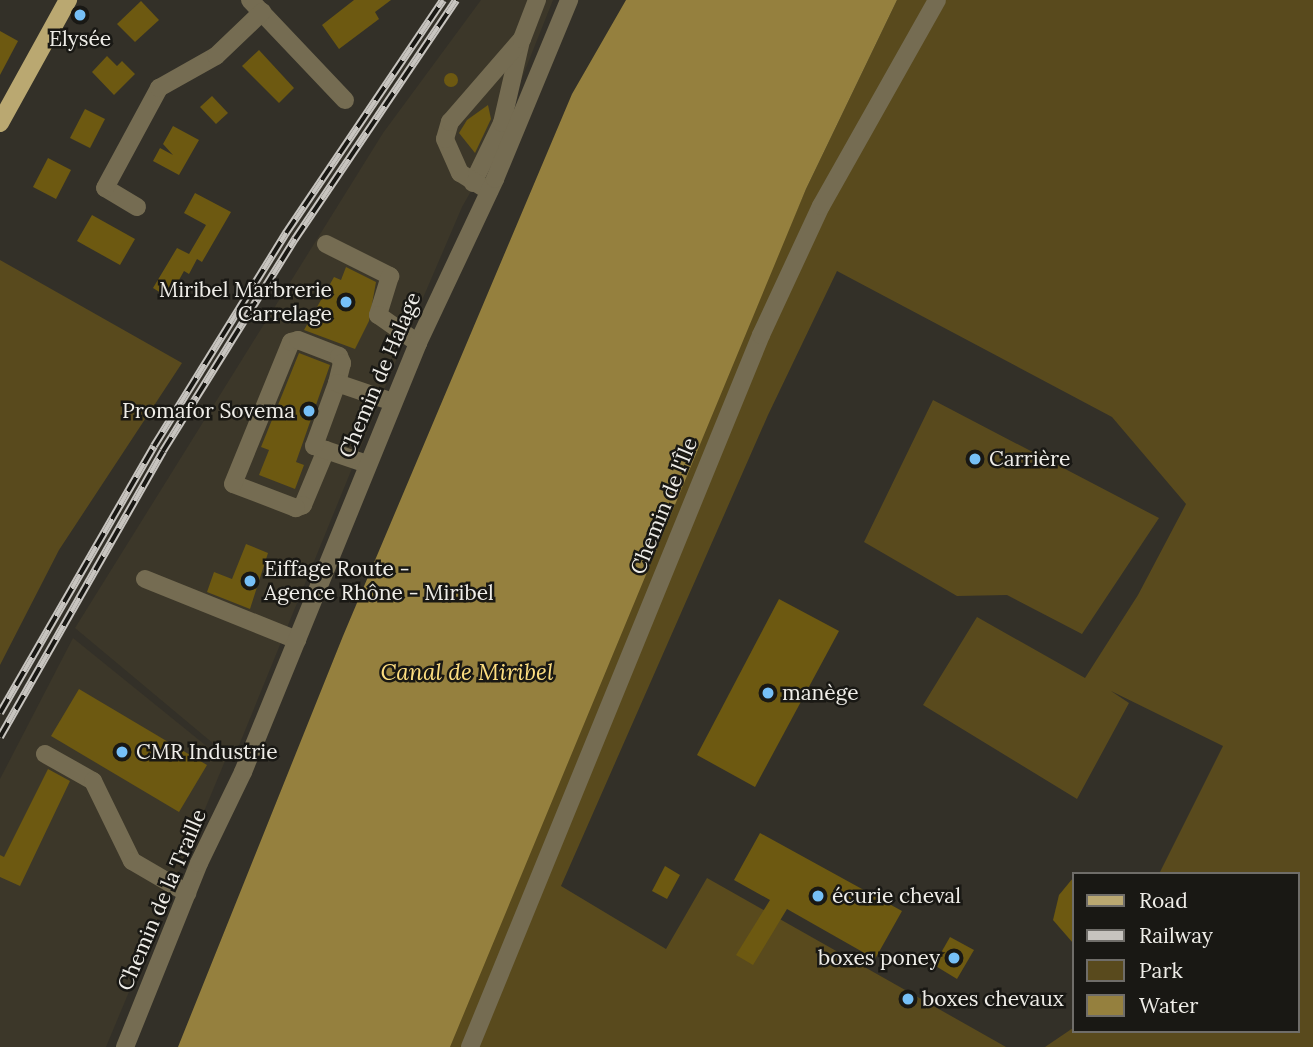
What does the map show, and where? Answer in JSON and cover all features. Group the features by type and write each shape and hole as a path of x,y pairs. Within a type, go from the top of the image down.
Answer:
{"main road":[{"path":"0,123 63,2"}],"street":[{"path":"522,39 450,122 445,139 449,154 460,173 481,187 502,124 522,39 537,0"},
{"name":"Chemin de Halage","path":"243,772 481,187 569,0"},
{"name":"Chemin de l'Île","path":"470,1047 761,335 821,206 937,0"},
{"path":"137,207 105,188 159,88 216,56 256,6 345,100"},
{"path":"326,244 390,276 379,315 418,343"},
{"path":"326,450 303,505 296,508 233,484 291,342 298,340 339,356 342,363 314,446 326,450 367,464"},
{"path":"337,383 393,402"},
{"path":"145,579 297,640"},
{"path":"45,754 93,781 132,861 187,893"},
{"name":"Chemin de la Traille","path":"125,1047 187,893 243,772"}],"shaded area":[{"path":"481,0 553,0 491,156 462,207 393,368 233,760 75,628 383,133"},
{"path":"73,638 225,761 106,1047 0,1047 0,779"}],"green space":[{"path":"897,0 1313,0 1313,1047 1045,1047 1072,1029 1072,1033 1299,1033 1299,872 1160,872 1223,746 1111,691 1129,703 1077,799 923,705 977,617 1085,678 1138,595 1186,504 1112,417 837,271 768,415 561,886 666,949 707,878 1006,1047 433,1047 806,189"},
{"path":"0,260 182,363 59,550 0,665"},
{"name":"Carrière","path":"933,400 1159,518 1082,634 1007,595 957,596 864,542"}],"water":[{"name":"Canal de Miribel","path":"626,0 897,0 806,189 450,1047 178,1047 343,636 572,94"}],"building":[{"path":"354,0 391,0 375,12 379,19 339,49 322,25"},
{"path":"141,1 159,20 135,42 117,24"},
{"path":"0,31 18,41 0,75"},
{"path":"259,50 294,88 279,103 242,66"},
{"path":"107,56 117,66 122,61 135,74 114,95 92,72"},
{"path":"448,73 454,73 458,80 454,87 448,87 444,83 444,77"},
{"path":"212,96 228,113 216,124 200,107"},
{"path":"488,105 491,119 475,153 459,133 467,120"},
{"path":"85,109 105,119 90,148 70,138"},
{"path":"173,126 199,140 179,175 153,161 160,148 173,155 163,144"},
{"path":"48,158 71,170 56,199 33,187"},
{"path":"195,193 231,212 202,262 197,259 189,274 184,271 169,298 153,288 177,248 189,254 206,225 184,213"},
{"path":"92,215 135,239 120,265 77,241"},
{"path":"346,267 376,282 369,321 355,349 304,330 334,277 341,280"},
{"path":"299,353 330,365 296,462 304,465 295,489 259,475 269,450 261,447"},
{"path":"246,544 268,553 250,609 207,592 214,572 232,579"},
{"name":"manège","path":"779,599 839,631 755,787 697,755"},
{"path":"79,689 207,765 179,812 51,736"},
{"path":"48,769 70,781 20,886 0,877 0,855 4,857"},
{"name":"écurie cheval","path":"760,833 902,911 875,959 787,909 753,965 736,955 770,900 734,880"},
{"path":"665,866 680,875 667,899 652,891"},
{"path":"1072,879 1072,942 1053,920 1059,895"},
{"name":"boxes poney","path":"950,937 974,950 957,979 934,965"}],"railway":[{"path":"0,713 154,446 286,233 443,0"},
{"path":"0,737 163,451 295,239 456,0"}],"place":[{"name":"Elysée","path":"80,15"},
{"name":"Miribel Marbrerie Carrelage","path":"346,302"},
{"name":"Promafor Sovema","path":"309,411"},
{"name":"Carrière","path":"975,459"},
{"name":"Eiffage Route - Agence Rhône - Miribel","path":"250,581"},
{"name":"manège","path":"768,693"},
{"name":"CMR Industrie","path":"122,752"},
{"name":"écurie cheval","path":"818,896"},
{"name":"boxes poney","path":"954,958"},
{"name":"boxes chevaux","path":"908,999"}]}
